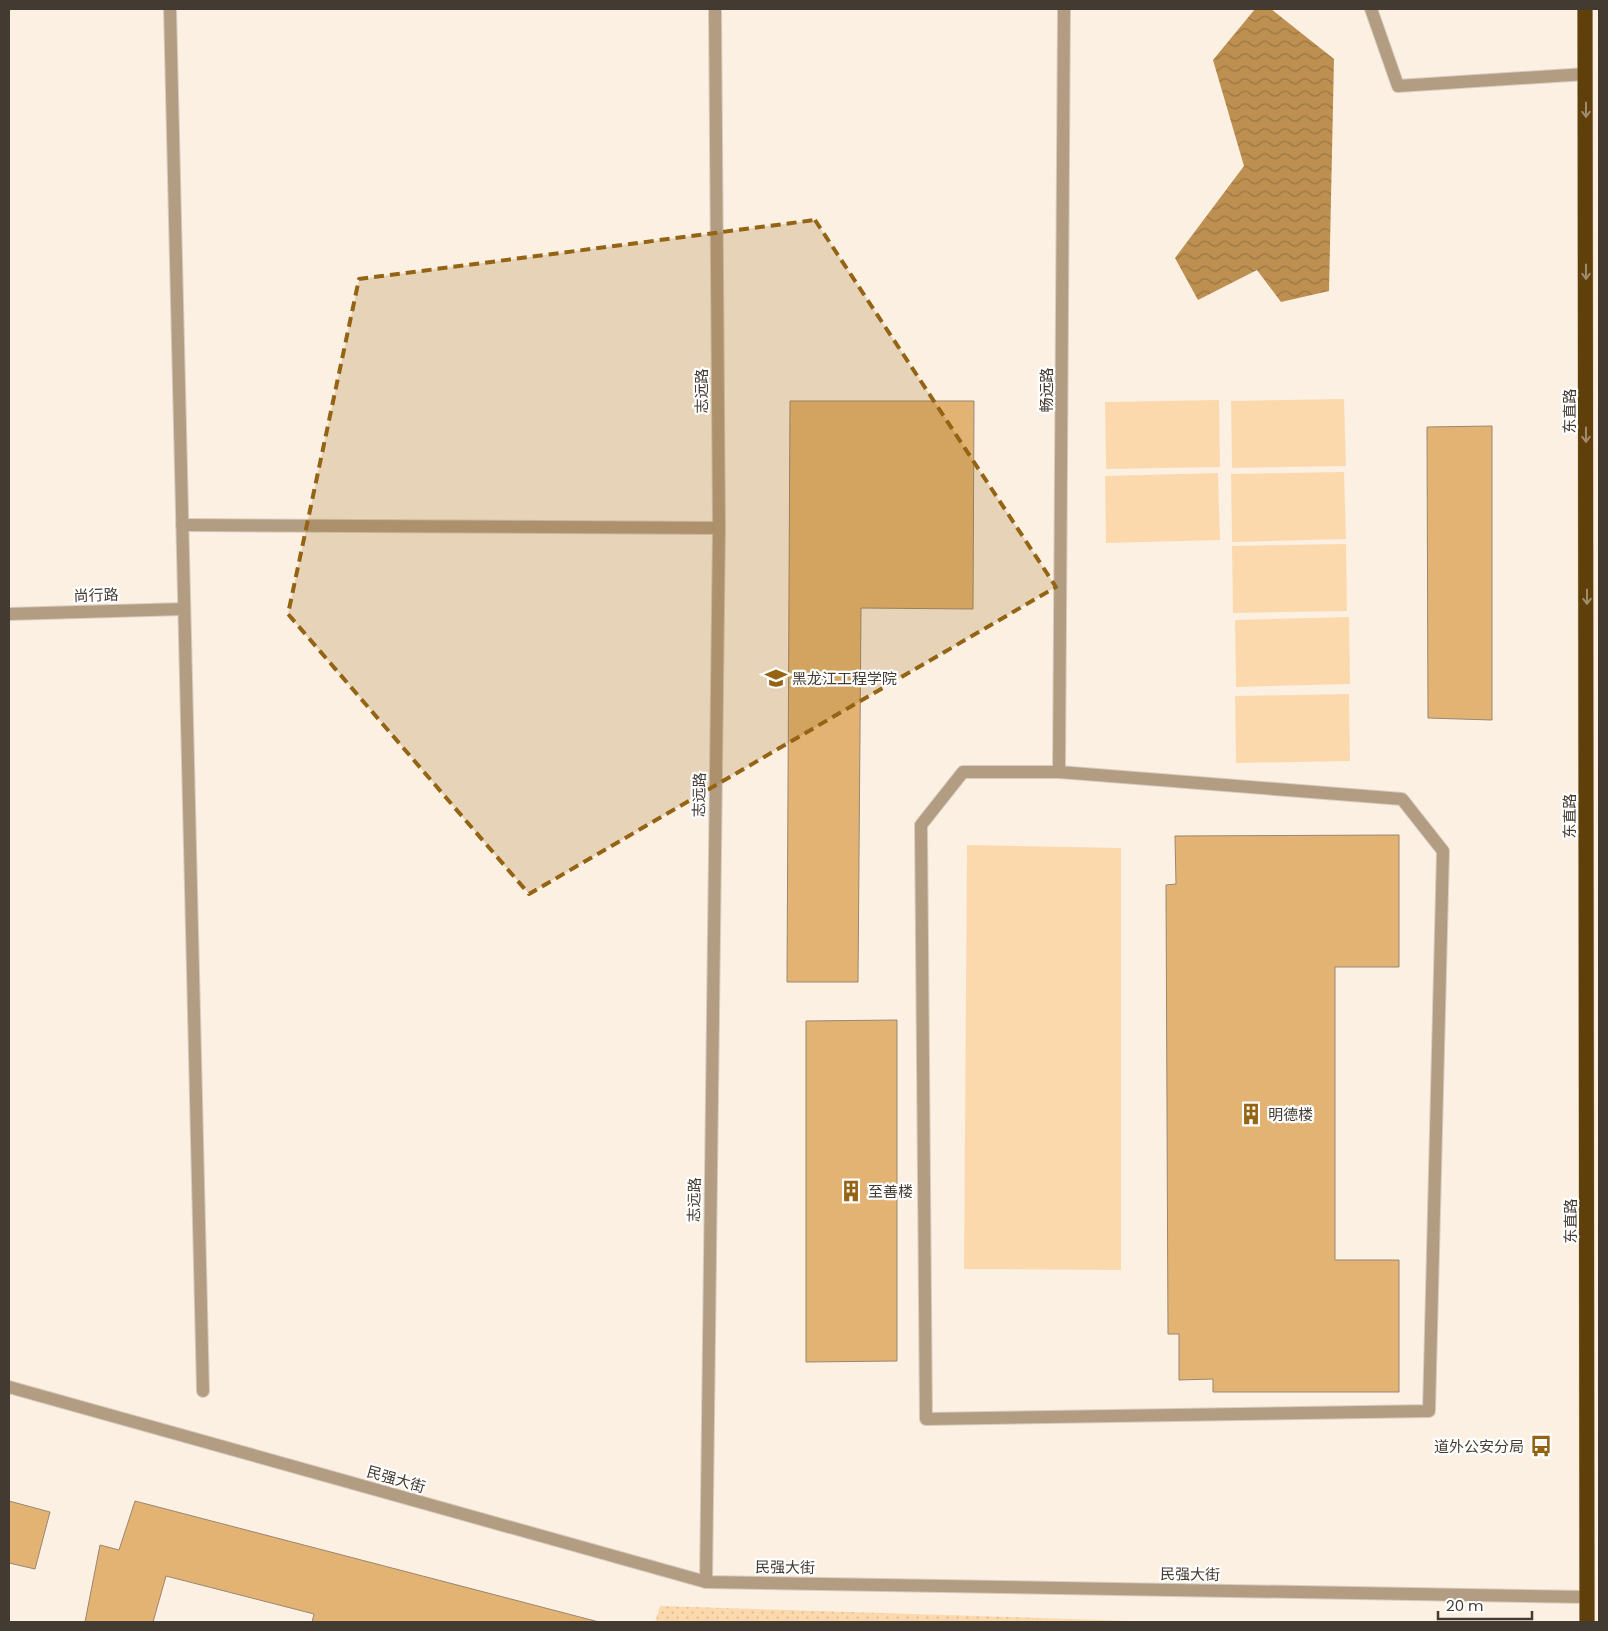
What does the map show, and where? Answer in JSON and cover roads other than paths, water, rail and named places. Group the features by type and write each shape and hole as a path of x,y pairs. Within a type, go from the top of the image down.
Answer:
{"highway":[{"name":"东直路","path":"1586,9 1588,1622"}],"street":[{"path":"170,9 203,1391"},
{"name":"志远路","path":"706,1582 718,528 715,9"},
{"name":"畅远路","path":"1060,772 1064,9"},
{"path":"1371,9 1398,86 1586,74"},
{"path":"182,525 718,528"},
{"name":"尚行路","path":"9,614 184,609"},
{"path":"963,772 1060,772 1402,799 1443,851 1429,1410 926,1419 921,825 963,772"},
{"name":"民强大街","path":"9,1387 706,1582 1587,1597"}],"water":[{"path":"1255,9 1271,9 1334,59 1329,291 1281,302 1257,270 1198,300 1175,258 1244,166 1213,60"}],"place":[{"name":"黑龙江工程学院","path":"776,678"},
{"name":"明德楼","path":"1251,1114"},
{"name":"至善楼","path":"851,1191"},
{"name":"道外公安分局","path":"1541,1446"}]}
